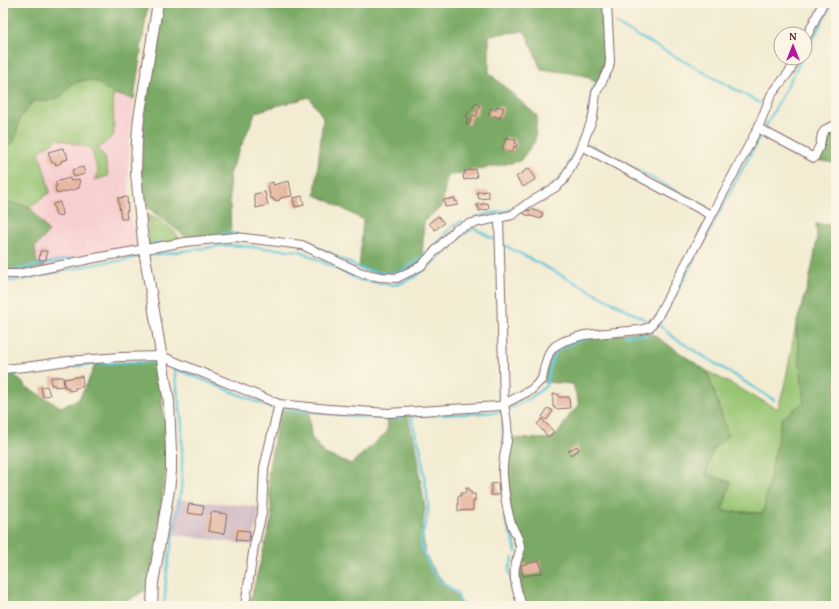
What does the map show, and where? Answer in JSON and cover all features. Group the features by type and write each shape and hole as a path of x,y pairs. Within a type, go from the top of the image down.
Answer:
{"street":[{"path":"152,606 153,583 163,529 171,471 171,452 169,402 144,250 138,204 136,173 137,139 142,96 158,3"},
{"path":"3,274 18,274 95,258 185,242 236,238 302,245 362,273 380,277 397,278 421,266 455,230 468,224 512,215 563,181 582,146 593,117 596,93 609,68 610,61 607,3"},
{"path":"812,26 824,3"},
{"path":"3,370 68,361 120,357 161,356 279,404 388,413 499,406 531,390 542,379 549,353 555,346 564,341 584,334 640,330 650,326 658,316 758,128 771,95 792,66"},
{"path":"758,128 814,158 820,145 822,134 826,129 836,126"},
{"path":"582,146 711,215"},
{"path":"499,218 504,404 507,419 507,439 503,473 510,521 520,546 520,552 515,567 515,578 516,588 522,606"},
{"path":"245,606 254,546 262,513 264,468 279,404"}],"shaded area":[{"path":"113,94 134,99 129,142 128,174 131,218 136,248 45,267 37,262 35,247 49,232 30,207 49,192 39,151 58,139 91,148 98,172 94,180 108,176 98,149 114,135"},
{"path":"176,499 260,507 252,545 169,534"}],"green space":[{"path":"3,3 148,3 134,99 113,94 97,82 86,80 72,83 62,96 48,101 33,101 20,118 14,142 3,148"},
{"path":"163,3 566,3 567,7 605,4 609,59 599,84 583,75 541,69 525,31 489,35 489,73 537,116 535,141 520,161 447,176 442,206 424,221 422,263 396,275 381,274 359,269 363,220 315,195 323,117 309,97 256,112 229,174 231,235 190,240 153,212 142,200 141,142"},
{"path":"86,80 97,82 113,94 114,135 98,149 105,157 108,176 94,180 98,172 91,148 58,139 39,151 50,192 30,207 3,201 3,148 14,142 20,118 33,101 48,101 62,96 72,83"},
{"path":"836,128 836,225 834,163 816,160 824,134"},
{"path":"3,201 30,207 49,232 35,247 37,262 45,267 18,272 3,271"},
{"path":"146,215 153,217 168,226 176,233 180,242 148,246 148,224"},
{"path":"816,224 836,225 836,606 524,606 516,568 522,553 512,520 505,477 510,438 549,439 557,435 571,413 579,405 573,384 543,382 550,357 556,349 574,340 592,336 648,331 707,371 728,435 713,449 706,474 731,482 722,511 763,513 782,418 804,402 796,325 814,258 817,236"},
{"path":"796,325 804,403 782,418 763,513 722,511 706,475 713,449 728,435 707,371 778,408 785,383"},
{"path":"156,361 167,441 166,465 158,533 149,588 118,606 3,606 3,373 12,372 28,388 61,407 78,400 96,363"},
{"path":"280,409 309,410 311,437 325,454 351,464 387,432 388,416 408,415 417,451 425,508 422,528 425,554 435,572 465,606 249,606 272,517 268,473"}],"building":[{"path":"475,103 480,105 477,112 478,113 476,116 473,115 469,125 466,124 468,118 466,117 469,110 471,111"},
{"path":"497,106 504,108 500,118 488,115 491,108 495,110"},
{"path":"506,137 516,140 515,143 517,144 516,147 514,146 512,153 502,149"},
{"path":"63,148 68,159 61,161 61,163 56,165 55,162 52,163 48,152"},
{"path":"83,167 85,174 74,177 72,170"},
{"path":"529,168 536,179 523,187 516,177"},
{"path":"475,169 477,177 464,180 463,175 465,174 465,171"},
{"path":"70,178 70,181 79,179 79,188 57,194 55,187 57,186 55,182"},
{"path":"289,181 292,196 280,198 280,200 274,201 273,198 271,199 268,186 269,183 273,182 273,185"},
{"path":"488,191 489,198 479,199 477,192"},
{"path":"265,192 268,205 256,208 254,194"},
{"path":"302,196 304,205 295,207 293,198"},
{"path":"127,197 127,219 121,219 118,198"},
{"path":"455,198 455,202 457,201 458,205 445,207 444,200"},
{"path":"60,202 62,215 56,216 53,204"},
{"path":"488,203 489,209 479,211 479,207 477,207 477,205"},
{"path":"530,209 543,213 541,219 524,214 525,210 530,211"},
{"path":"438,216 444,223 435,230 429,223"},
{"path":"40,251 47,251 46,260 39,260"},
{"path":"82,376 83,387 75,388 75,390 69,391 68,387 65,388 64,379"},
{"path":"51,377 63,377 64,386 55,387 55,385 51,385"},
{"path":"47,386 50,395 43,397 41,387"},
{"path":"553,394 558,394 559,397 569,397 570,408 555,409 555,407 553,407"},
{"path":"548,408 553,411 547,420 542,417"},
{"path":"542,419 554,432 548,437 537,424"},
{"path":"577,446 579,450 571,455 568,451"},
{"path":"498,483 499,495 491,495 491,484"},
{"path":"466,488 469,488 471,494 475,494 473,510 458,511 458,496 461,496 461,493 466,493"},
{"path":"189,504 204,506 202,515 187,513"},
{"path":"211,512 227,514 224,534 208,531"},
{"path":"238,530 250,531 249,541 236,540"},
{"path":"540,561 542,573 523,576 521,565"}],"waterway":[{"path":"813,38 832,3"},
{"path":"616,24 760,103"},
{"path":"765,128 798,66"},
{"path":"588,119 594,86"},
{"path":"761,134 659,326 676,339 774,400"},
{"path":"567,165 581,137"},
{"path":"592,146 706,207"},
{"path":"551,185 558,181 563,174"},
{"path":"474,218 507,211 522,203"},
{"path":"282,239 305,241 362,269 385,273 395,273 406,269 427,253 453,226 461,222"},
{"path":"153,255 228,245 300,251 360,280 392,285 399,284 416,276 435,261 457,238 474,228 495,240"},
{"path":"214,235 232,233 237,234"},
{"path":"151,244 162,242"},
{"path":"506,246 648,321"},
{"path":"3,281 23,279 136,257"},
{"path":"13,270 73,258"},
{"path":"626,335 648,335 649,333"},
{"path":"511,408 530,398 546,386 553,356 558,350 576,341 589,338"},
{"path":"3,375 92,364 153,362"},
{"path":"174,368 272,408"},
{"path":"164,606 167,570 181,491 182,469 182,423 174,368"},
{"path":"284,409 384,419 403,418"},
{"path":"411,416 502,413"},
{"path":"411,416 420,447 428,501 428,513 421,546 432,571 440,581 456,592 460,606"},
{"path":"503,422 503,443"},
{"path":"505,517 515,543 516,552"},
{"path":"512,584 509,569 513,558"}]}
